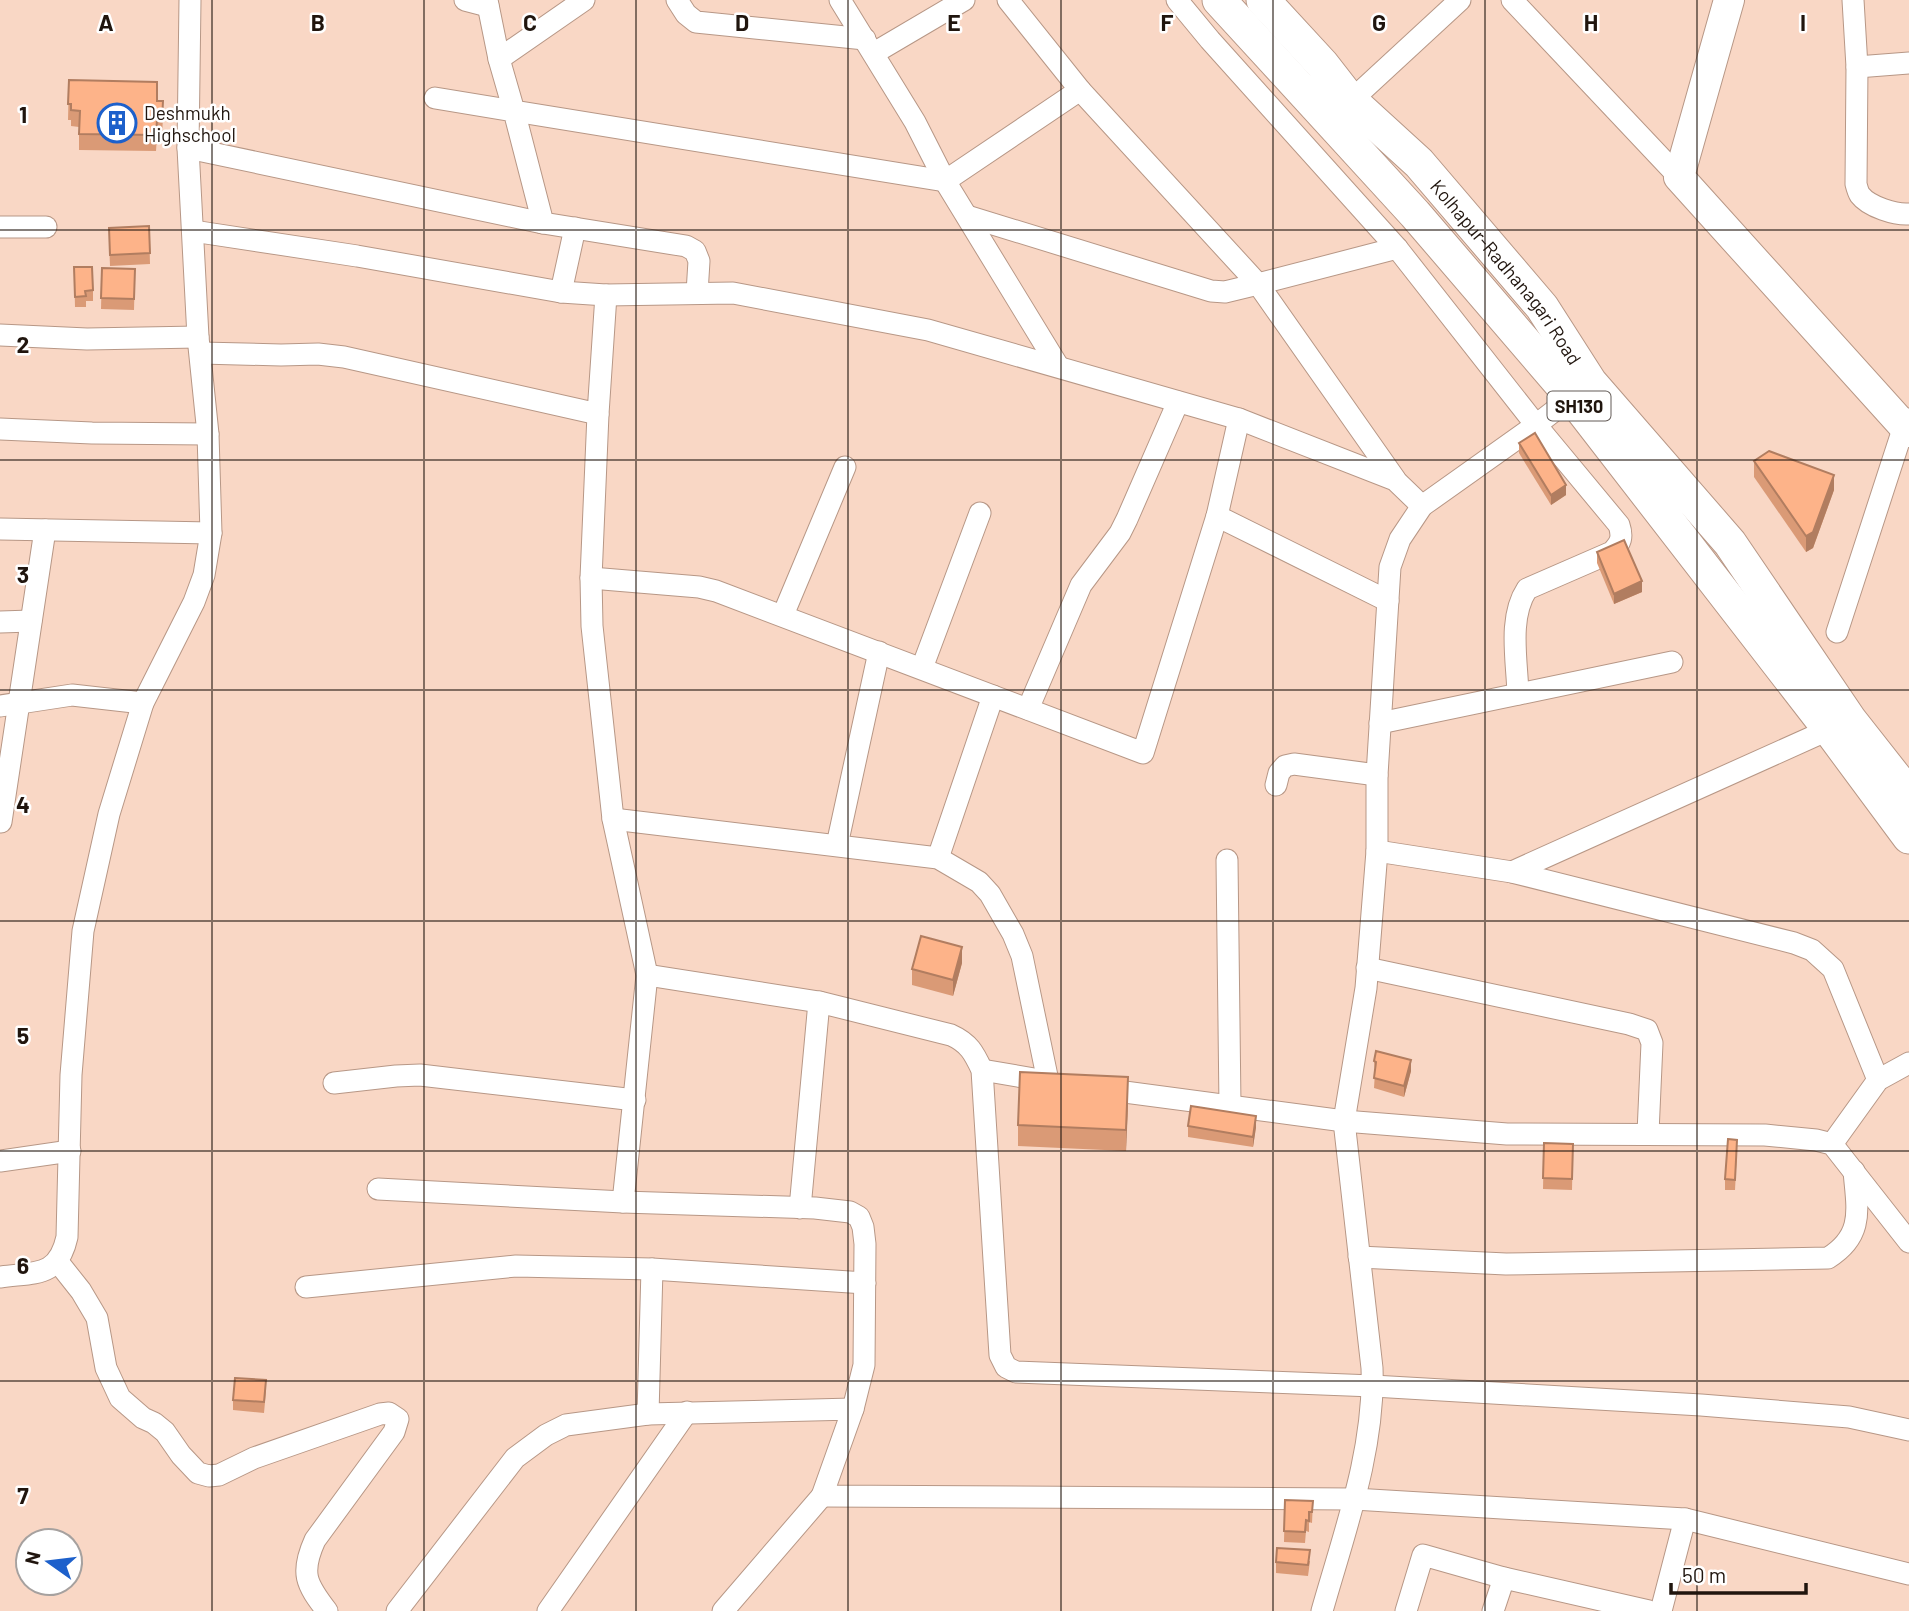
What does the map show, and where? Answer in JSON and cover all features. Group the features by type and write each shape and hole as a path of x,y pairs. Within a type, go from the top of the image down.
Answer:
{"main road":[{"path":"1219,0 1340,111"},
{"name":"Kolhapur-Radhanagari Road","path":"1263,0 1322,64 1340,111 1419,163 1542,307 1581,390 1730,543 1840,725 1909,795"},
{"path":"1840,725 1909,837"}],"street":[{"path":"0,1278 50,1269 64,1253 67,1237 71,1075 83,931 109,814 143,702 194,602 204,575 211,533 208,433 188,148 190,0"},
{"path":"465,0 488,3 499,59 543,223"},
{"path":"499,59 584,0"},
{"path":"677,0 686,14 696,22 870,46 964,0"},
{"path":"840,0 915,121 945,180 1058,366"},
{"path":"1008,0 1080,90 1258,284 1395,480 1422,506"},
{"path":"1177,0 1397,248 1536,425 1619,525 1622,535 1620,544 1612,551 1527,589 1520,600 1516,615 1518,694"},
{"path":"1340,111 1460,0"},
{"path":"1512,0 1907,425 1837,632"},
{"path":"1679,177 1729,0"},
{"path":"1853,0 1857,66 1856,184 1860,195 1871,204 1901,215 1909,214"},
{"path":"1857,66 1909,63"},
{"path":"435,98 945,180 1080,90"},
{"path":"188,148 543,223 686,246 695,251 699,261 697,293"},
{"path":"967,216 1211,291 1225,292 1397,248"},
{"path":"0,227 46,227"},
{"path":"561,292 576,228"},
{"path":"193,231 358,256 561,292 606,295 733,293 928,330 1238,419 1395,480"},
{"path":"606,295 591,578 592,626 612,819 647,975 623,1202"},
{"path":"0,335 200,345 281,355 318,354 344,357 598,414"},
{"path":"1322,1611 1354,1499 1373,1402 1344,1121 1367,968 1377,851 1377,775 1390,567 1400,539 1422,506 1581,390"},
{"path":"1028,709 1080,585 1120,533 1178,402"},
{"path":"591,578 699,587 783,615 1143,753 1217,516 1238,419"},
{"path":"0,429 92,433 208,433"},
{"path":"783,615 845,467"},
{"path":"922,668 980,513"},
{"path":"1217,516 1388,601"},
{"path":"0,529 211,533"},
{"path":"1,822 9,705 31,621 45,530"},
{"path":"0,622 31,621"},
{"path":"837,845 879,652"},
{"path":"1380,723 1672,662"},
{"path":"9,705 56,695 143,702"},
{"path":"938,858 993,696"},
{"path":"1512,872 1840,725"},
{"path":"1276,785 1279,773 1285,766 1294,764 1377,775"},
{"path":"612,819 938,858 979,882 990,894 1022,956 1048,1081"},
{"path":"1377,851 1512,872 1794,943 1812,950 1833,969 1878,1080"},
{"path":"1227,860 1230,1106"},
{"path":"1367,968 1647,1030 1652,1042 1648,1133"},
{"path":"647,975 819,1002 951,1035 963,1041 973,1051 982,1070 1000,1355 1006,1367 1016,1372 1373,1386 1701,1405 1849,1417 1909,1430"},
{"path":"800,1208 819,1002"},
{"path":"1832,1144 1878,1080 1909,1063"},
{"path":"982,1070 1079,1086 1344,1121 1507,1134 1648,1133 1765,1135 1816,1139 1832,1144 1909,1242"},
{"path":"334,1083 420,1075 635,1100"},
{"path":"0,1161 69,1151"},
{"path":"1359,1257 1506,1264 1828,1258 1847,1243 1857,1225 1854,1171"},
{"path":"378,1189 800,1208 850,1212 859,1217 864,1236 864,1364 853,1409 822,1496 723,1611"},
{"path":"58,1262 81,1291 97,1318 106,1368 120,1398 165,1432 198,1473 219,1475 254,1458 380,1414 389,1413 398,1419 394,1432 315,1540 308,1554 306,1580 327,1611"},
{"path":"306,1287 516,1266 652,1269 865,1283"},
{"path":"648,1414 652,1269"},
{"path":"397,1611 515,1458 546,1435 566,1425 648,1414 853,1409"},
{"path":"548,1611 687,1412"},
{"path":"822,1496 1354,1499 1685,1520 1909,1574"},
{"path":"1661,1611 1685,1520"},
{"path":"1406,1611 1423,1555 1595,1604 1649,1611"},
{"path":"1493,1611 1504,1578"}],"building":[{"name":"Deshmukh Highschool","path":"69,80 157,82 157,101 163,101 162,120 157,120 156,135 79,134 80,111 71,110 71,104 68,104"},
{"path":"149,226 150,253 110,255 109,228"},
{"path":"74,267 92,267 93,290 85,291 86,296 75,297"},
{"path":"102,268 135,269 134,299 101,298"},
{"path":"1535,433 1566,485 1551,495 1519,443"},
{"path":"1769,451 1834,475 1813,532 1806,536 1754,461"},
{"path":"1624,540 1642,581 1614,594 1597,552"},
{"path":"921,936 962,947 953,980 912,969"},
{"path":"1376,1051 1411,1060 1404,1086 1374,1078"},
{"path":"1020,1072 1128,1077 1126,1130 1018,1125"},
{"path":"1191,1106 1256,1116 1253,1137 1188,1126"},
{"path":"1728,1139 1737,1140 1735,1180 1725,1179"},
{"path":"1544,1143 1573,1144 1572,1179 1543,1178"},
{"path":"235,1378 266,1380 264,1402 233,1400"},
{"path":"1285,1500 1313,1501 1305,1532 1284,1531"},
{"path":"1277,1548 1310,1550 1308,1565 1276,1562"}],"place":[{"name":"Deshmukh Highschool","path":"117,123"}]}
